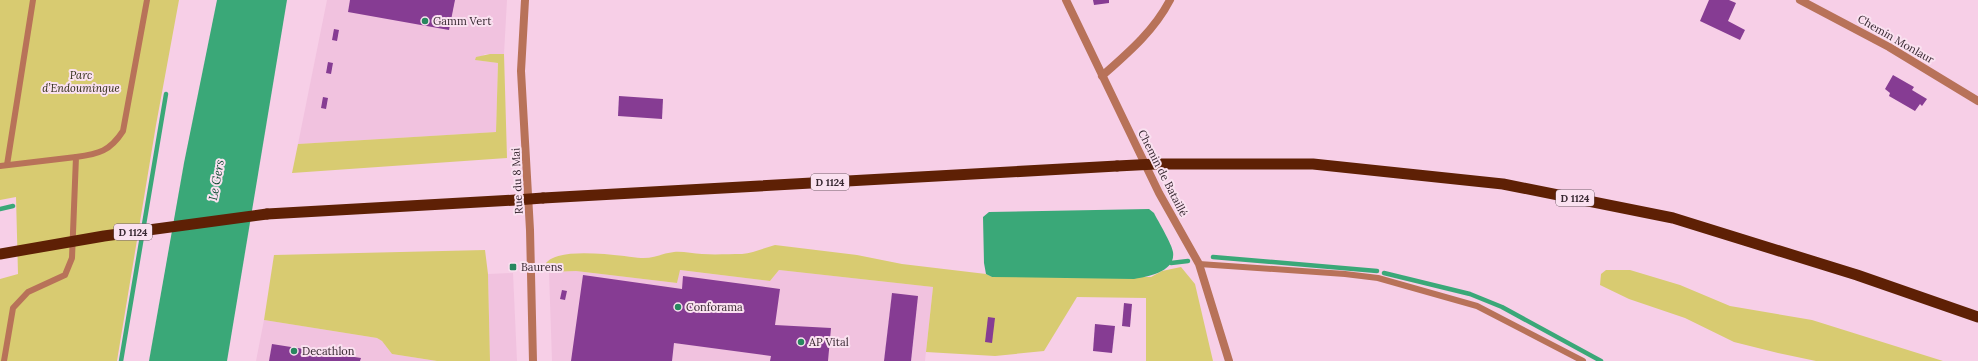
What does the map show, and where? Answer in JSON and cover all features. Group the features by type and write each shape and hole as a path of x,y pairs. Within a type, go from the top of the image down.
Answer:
{"highway":[{"name":"D 1124","path":"0,254 104,236 267,214 1156,164 1313,164 1503,184 1673,218 1858,275 1978,317"}],"street":[{"name":"Rue du 8 Mai","path":"526,0 521,71 530,217 533,361"},
{"name":"Chemin de Bataillé","path":"1066,0 1159,193 1199,264 1229,361"},
{"path":"1102,76 1138,43 1152,27 1170,0"},
{"name":"Chemin Monlaur","path":"1800,0 1889,47 1978,101"}],"lane":[{"path":"33,0 3,166 96,155 106,150 117,141 123,131 148,0"},
{"path":"4,361 14,308 28,292 65,275 72,258 76,157"},
{"path":"1199,264 1345,274 1378,278 1477,306 1583,361"}],"shaded area":[{"path":"327,0 507,0 504,54 485,54 476,60 498,63 496,132 298,144"},
{"path":"679,270 770,281 779,270 933,287 925,361 552,361 549,272 576,271 677,283"},
{"path":"513,273 517,361 490,361 488,274"},
{"path":"264,320 377,338 382,341 392,354 437,361 256,361"}],"green space":[{"name":"Parc d’Endoumingue","path":"0,0 179,0 156,125 117,361 0,361 0,279 18,274 16,197 0,200"},
{"path":"490,54 504,54 507,158 292,173 298,144 496,132 498,63 475,60 476,57"},
{"path":"775,245 857,255 902,264 986,274 992,277 1151,277 1162,271 1181,267 1195,284 1213,361 1146,361 1146,298 1077,297 1044,351 995,356 926,352 933,287 779,270 770,281 680,270 677,283 576,271 549,272 546,263 553,258 577,253 645,258 677,252 742,254 754,252"},
{"path":"485,250 488,274 490,361 437,361 392,354 382,341 377,338 264,320 274,255"},
{"path":"1606,270 1630,270 1680,285 1730,306 1812,320 1943,361 1816,361 1734,342 1685,318 1629,299 1600,285 1601,274"}],"water":[{"name":"Le Gers","path":"217,0 287,0 227,361 149,361 184,163"},
{"path":"1149,209 1154,213 1168,238 1173,252 1173,259 1170,264 1165,269 1153,275 1134,279 992,277 986,274 984,263 983,217 989,212"}],"building":[{"name":"Gamm Vert","path":"350,0 455,0 449,30 348,12"},
{"path":"1093,0 1109,0 1109,3 1094,5"},
{"path":"1709,0 1729,0 1736,3 1728,21 1745,30 1740,40 1700,21"},
{"path":"334,29 339,30 337,41 332,40"},
{"path":"328,62 333,63 331,74 326,73"},
{"path":"1893,75 1914,87 1912,90 1927,99 1922,106 1920,104 1915,111 1889,96 1890,93 1885,89"},
{"path":"619,96 663,99 662,119 618,116"},
{"path":"323,97 328,98 326,109 321,108"},
{"name":"Conforama","path":"583,275 682,289 683,276 780,289 775,325 831,328 828,361 770,361 771,356 674,343 672,361 571,361"},
{"path":"562,290 567,291 565,300 560,299"},
{"path":"892,293 918,296 911,361 884,361"},
{"path":"1124,303 1132,304 1130,327 1122,326"},
{"path":"988,317 995,318 992,343 985,342"},
{"path":"1095,324 1115,326 1112,353 1093,351"},
{"name":"Decathlon","path":"272,344 361,358 360,361 269,361"}],"waterway":[{"path":"121,361 166,94"},
{"path":"0,209 13,206"},
{"path":"1213,257 1377,271"},
{"path":"1171,263 1188,261"},
{"path":"1384,273 1470,294 1502,307 1601,361"}],"place":[{"name":"Gamm Vert","path":"425,21"},
{"name":"Baurens","path":"513,267"},
{"name":"Conforama","path":"678,307"},
{"name":"AP Vital","path":"801,342"},
{"name":"Decathlon","path":"294,351"}]}
